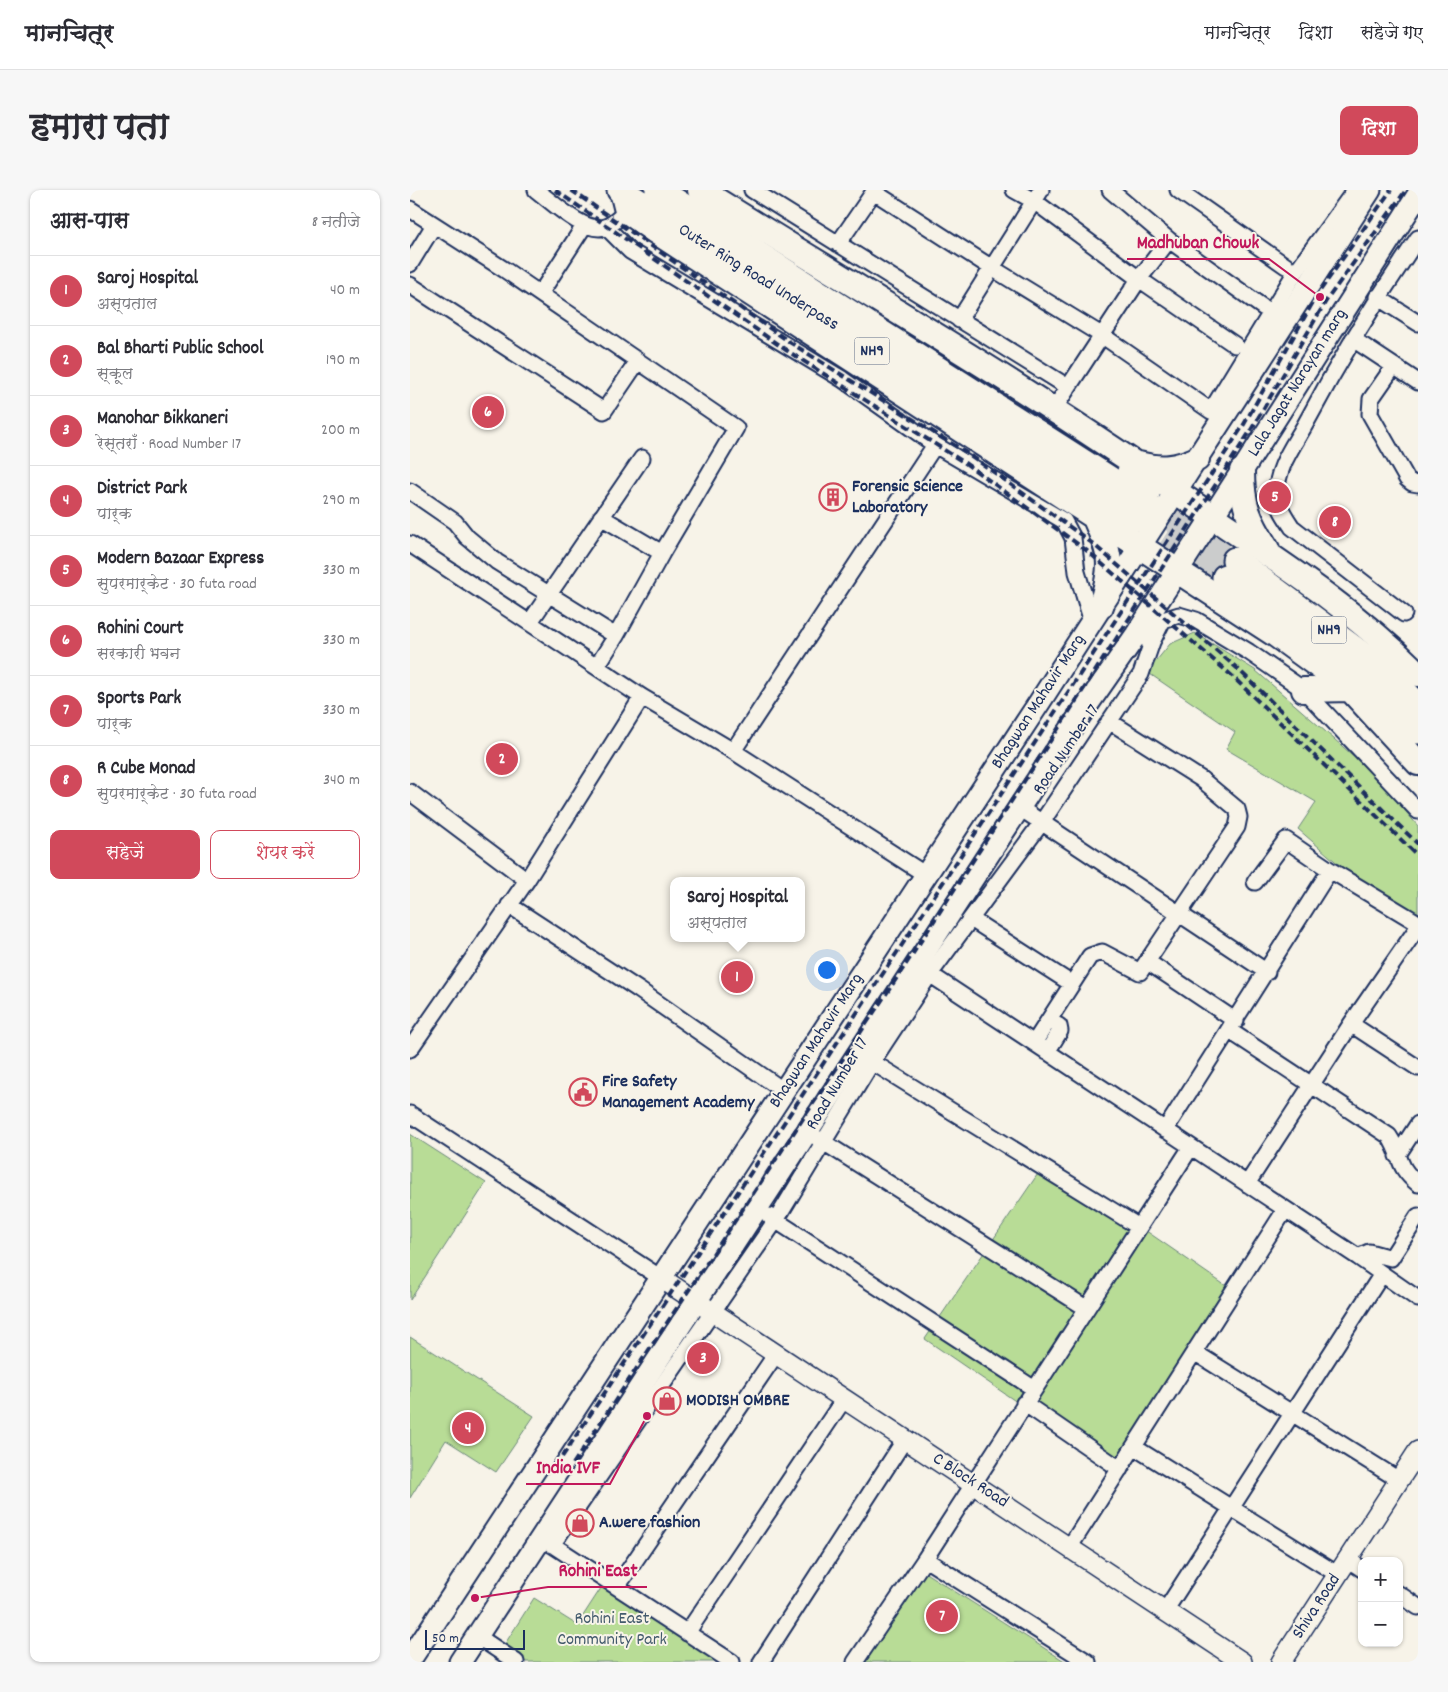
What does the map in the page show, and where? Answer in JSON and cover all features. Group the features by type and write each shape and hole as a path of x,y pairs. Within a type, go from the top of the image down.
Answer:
{"highway":[{"name":"Outer Ring Road Underpass","path":"623,197 1128,502 658,190"},
{"name":"NH9","path":"1418,705 1376,665 1230,569 1364,676 1418,731"}],"main road":[{"path":"700,190 1054,409 1138,464 1319,590 1391,647 1418,674"},
{"path":"1140,546 1197,459 1218,414 1370,190"},
{"name":"Lala Jagat Narayan marg","path":"1176,570 1213,516 1418,195"},
{"path":"623,197 1094,516 1276,635 1350,689 1418,763"},
{"path":"953,348 980,372 1115,457 1142,478 1149,487 1148,496 1131,522 1123,524 1094,516"},
{"path":"1138,464 1159,469 1178,467 1197,459"},
{"path":"1242,471 1242,498 1254,528 1271,555"},
{"path":"1094,516 1108,548 1111,571 1097,614"},
{"name":"Bhagwan Mahavir Marg","path":"410,1660 1140,546"},
{"path":"460,1662 547,1541 705,1307 758,1206 816,1138 923,970 1020,808 1144,638 1176,570"},
{"path":"1304,690 1350,689"}],"street":[{"path":"536,190 584,226 606,227"},
{"path":"752,190 1068,387"},
{"path":"1014,190 1037,195 1139,279 1235,344"},
{"path":"1110,190 1169,240 1264,308"},
{"path":"838,244 874,191 992,268 1103,336 1218,414 1295,273 1355,190"},
{"path":"1182,191 1286,266"},
{"path":"959,320 1037,195"},
{"path":"606,227 623,197"},
{"path":"410,210 540,294 736,428 597,666"},
{"path":"410,264 434,224"},
{"path":"540,294 584,226"},
{"path":"606,227 630,251 842,379 935,446 1064,521 1072,538 1077,572 1097,614"},
{"path":"1404,614 1297,531 1283,514 1277,497 1284,461 1353,338 1418,238"},
{"path":"1054,409 1139,279 1169,240"},
{"path":"410,285 604,410 638,361"},
{"path":"1378,297 1418,323"},
{"path":"1353,338 1418,382"},
{"path":"1394,366 1371,399 1370,414 1407,479 1412,483 1418,484"},
{"path":"733,751 935,446"},
{"path":"530,622 642,458"},
{"path":"410,491 455,522 467,537 497,562 616,636"},
{"path":"602,518 662,553"},
{"path":"410,544 642,697 733,751 926,874"},
{"name":"Road Number 17","path":"923,970 970,918 1042,822 1140,674 1144,638 1163,620 1174,616 1187,617 1211,628 1304,690 1418,811"},
{"path":"410,1049 527,880 642,697"},
{"path":"1041,1048 1049,1021 1090,956 1102,952 1140,972 1237,827 1239,817 1237,809 1201,779 1109,721"},
{"path":"410,792 527,880"},
{"path":"1020,808 1267,972"},
{"path":"1255,882 1286,840 1330,870 1418,923"},
{"path":"1165,1130 1233,1026 1330,870"},
{"path":"509,905 639,990 784,1091"},
{"path":"970,918 1072,984"},
{"path":"1247,1184 1351,1024 1418,927"},
{"path":"1148,962 1313,1085 1389,1136 1406,1174 1418,1184"},
{"path":"923,970 1358,1257 1418,1299"},
{"path":"1351,1024 1418,1068"},
{"path":"866,1058 1139,1226"},
{"path":"410,1114 661,1278"},
{"path":"1397,1156 1418,1124"},
{"path":"816,1138 1086,1308"},
{"name":"Road Number 17","path":"705,1307 775,1222 816,1138"},
{"path":"855,1662 925,1559 972,1482 1191,1147"},
{"path":"758,1206 775,1222 1034,1388"},
{"path":"1070,1548 1285,1210"},
{"path":"1358,1257 1369,1252 1391,1258 1418,1216"},
{"path":"1165,1611 1382,1274"},
{"name":"C Block Road","path":"661,1278 1242,1662"},
{"path":"1194,1352 1399,1480"},
{"path":"617,1587 776,1354"},
{"path":"687,1632 844,1399"},
{"path":"1024,1403 1120,1469"},
{"path":"762,1662 905,1439"},
{"path":"1134,1447 1232,1508 1349,1568"},
{"name":"Shiva Road","path":"1281,1662 1349,1568 1399,1480 1418,1451"},
{"path":"547,1541 732,1662"},
{"path":"925,1559 1088,1662"},
{"path":"1403,1597 1418,1606"},
{"path":"477,1636 516,1662"}],"green space":[{"path":"1195,633 1255,670 1374,774 1418,826 1418,916 1350,874 1298,829 1316,802 1226,749 1235,732 1147,672 1170,644"},
{"path":"410,1134 486,1183 410,1300"},
{"path":"1046,1162 1229,1288 1113,1468 925,1339"},
{"path":"410,1337 534,1416 496,1472 446,1440 410,1498"},
{"path":"921,1570 1066,1662 862,1662"},
{"name":"Rohini East Community Park","path":"603,1585 720,1662 526,1662 503,1647 534,1598 577,1625"}],"tunnel":[{"path":"1141,499 1235,560"},
{"path":"1133,517 1225,577"}],"railway":[{"path":"555,190 786,350 965,463 1086,550 1231,675 1418,856"},
{"path":"571,190 791,343 970,455 1092,543 1238,669 1418,844"},
{"path":"562,1457 1243,426 1317,295 1391,190"},
{"path":"573,1464 908,961 1251,430 1326,301 1406,190"}],"place":[{"name":"Madhuban Chowk","path":"1320,297"},
{"name":"Rohini Court","path":"488,412"},
{"name":"Forensic Science Laboratory","path":"833,497"},
{"name":"Modern Bazaar Express","path":"1275,497"},
{"name":"R Cube Monad","path":"1335,522"},
{"name":"Bal Bharti Public School","path":"502,759"},
{"name":"Saroj Hospital","path":"737,977"},
{"name":"Fire Safety Management Academy","path":"583,1092"},
{"name":"Manohar Bikkaneri","path":"703,1358"},
{"name":"MODISH OMBRE","path":"667,1401"},
{"name":"India IVF","path":"647,1416"},
{"name":"District Park","path":"468,1428"},
{"name":"A.were fashion","path":"580,1523"},
{"name":"Rohini East","path":"475,1598"},
{"name":"Sports Park","path":"942,1616"}]}
